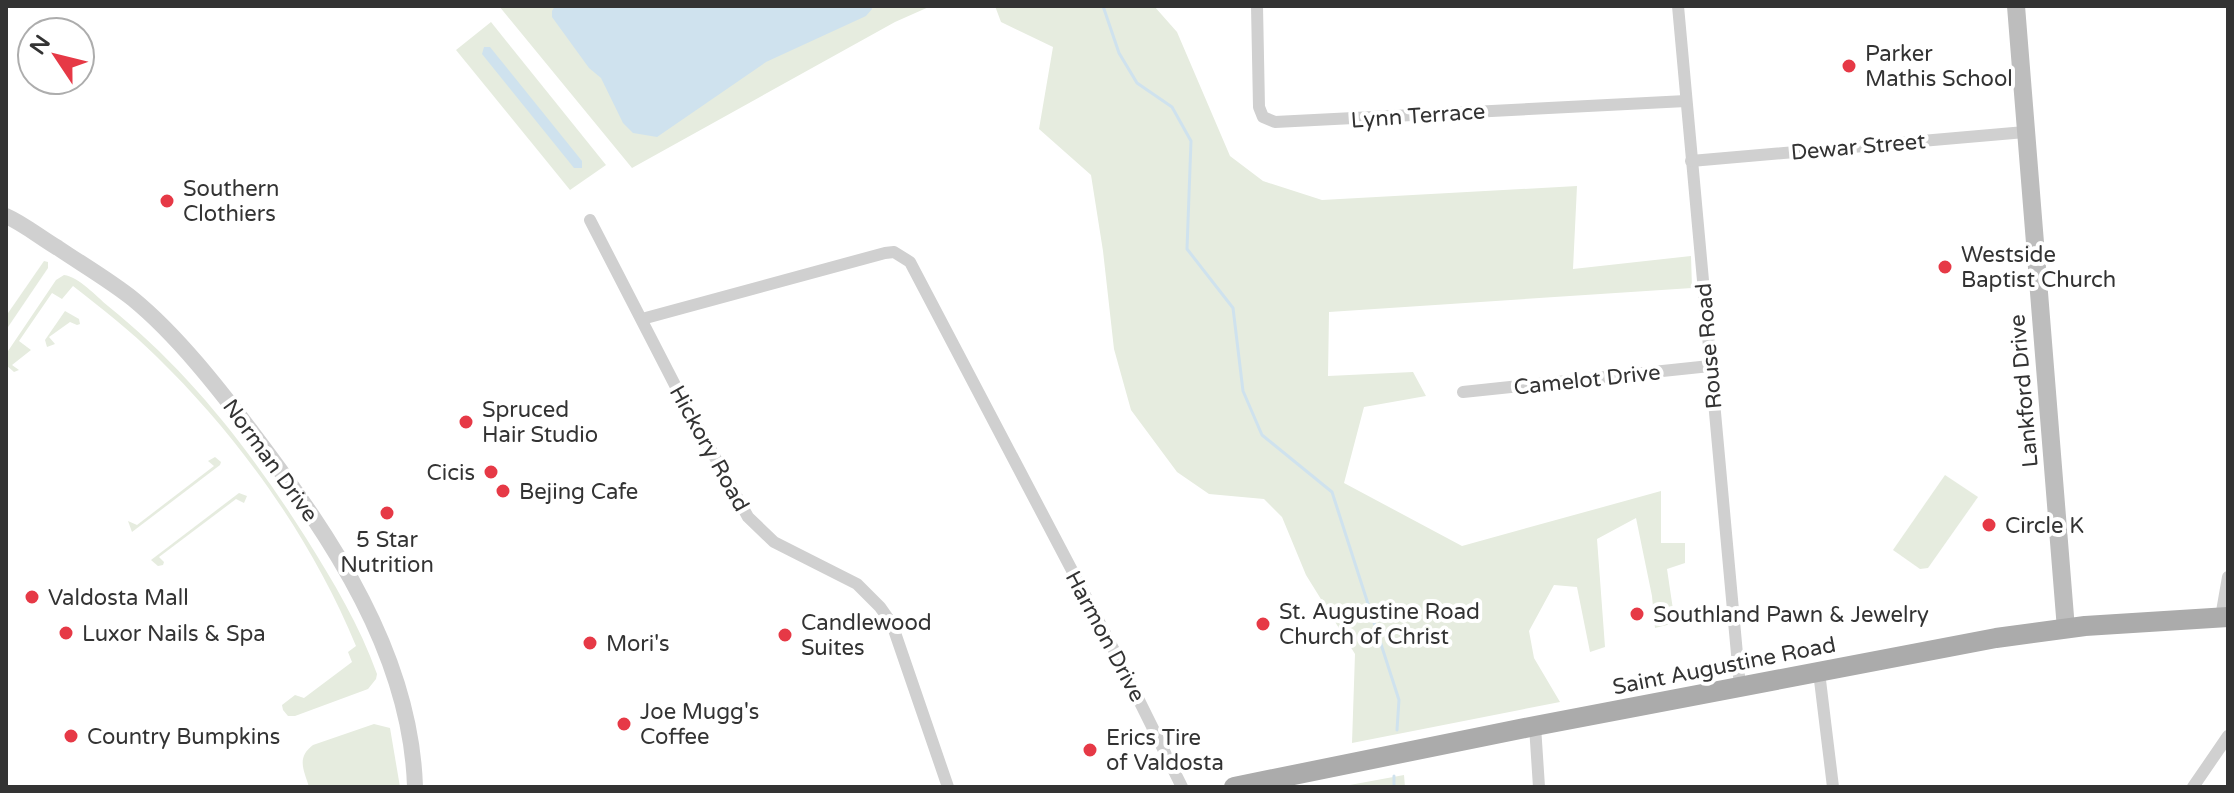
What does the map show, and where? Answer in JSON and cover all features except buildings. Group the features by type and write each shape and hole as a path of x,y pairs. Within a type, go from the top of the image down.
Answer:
{"main road":[{"name":"Lankford Drive","path":"2016,6 2066,629"},
{"name":"Saint Augustine Road","path":"1234,787 1996,638 2066,629 2224,617"}],"street":[{"name":"Lynn Terrace","path":"1257,6 1259,107 1263,117 1275,122 1686,101"},
{"name":"Rouse Road","path":"1678,6 1740,687"},
{"name":"Dewar Street","path":"1691,161 2025,132"},
{"name":"Norman Drive","path":"6,216 135,301 218,388 301,498 356,587 376,630 405,710 415,787"},
{"name":"Hickory Road","path":"590,220 675,385 748,517 774,542 857,584 870,595 892,624 948,787"},
{"name":"Harmon Drive","path":"642,319 885,253 902,255 910,262 1182,787"},
{"name":"Camelot Drive","path":"1463,392 1710,366"},
{"path":"2224,617 2225,581 2228,577"},
{"path":"1819,672 1833,787"},
{"path":"1535,726 1539,787"},
{"path":"2193,787 2228,736"}],"shaded area":[{"path":"499,6 931,6 895,22 632,168"},
{"path":"995,6 1154,6 1177,32 1230,156 1263,181 1322,200 1577,186 1573,269 1691,256 1692,288 1329,312 1328,376 1413,372 1426,396 1364,407 1344,483 1462,546 1661,491 1661,543 1685,543 1685,563 1667,569 1675,623 1655,628 1652,596 1636,518 1597,539 1605,647 1590,652 1577,587 1554,585 1529,631 1534,658 1560,702 1352,743 1355,654 1306,575 1282,517 1264,499 1209,494 1177,472 1131,410 1114,349 1091,175 1039,129 1053,47 1001,22"},
{"path":"491,22 606,165 570,190 456,50"},
{"path":"44,261 48,262 48,268 6,330 6,316"},
{"path":"64,275 76,279 138,331 192,385 241,444 316,554 354,621 377,674 368,689 295,716 288,716 283,710 282,705 295,695 304,698 352,662 348,652 356,646 318,567 271,492 217,421 137,338 73,286 62,299 52,293 19,341 31,350 12,365 19,370 14,372 6,365 6,354 56,280"},
{"path":"65,311 79,319 80,324 70,322 49,337 55,344 47,347 45,340"},
{"path":"215,457 221,462 220,465 132,532 128,521 137,525 214,466 208,461"},
{"path":"1945,475 1978,497 1928,568 1920,569 1893,550"},
{"path":"239,493 247,496 244,503 236,499 159,557 163,565 158,566 151,560"},
{"path":"374,724 390,728 400,787 309,787 303,760 313,745"},
{"path":"1404,775 1405,787 1339,787"}],"water":[{"path":"555,6 871,6 872,9 866,16 766,62 657,137 633,133 623,123 601,78 589,68 552,17"},
{"path":"484,47 490,47 582,161 582,168 574,168 482,54"}],"waterway":[{"path":"1103,6 1119,53 1137,83 1172,107 1191,141 1187,249 1233,308 1243,391 1262,435 1332,492 1399,700 1397,730"},
{"path":"1394,776 1394,787"}],"place":[{"name":"Parker Mathis School","path":"1849,66"},
{"name":"Southern Clothiers","path":"167,201"},
{"name":"Westside Baptist Church","path":"1945,267"},
{"name":"Spruced Hair Studio","path":"466,422"},
{"name":"Cicis","path":"491,472"},
{"name":"Bejing Cafe","path":"503,491"},
{"name":"5 Star Nutrition","path":"387,513"},
{"name":"Circle K","path":"1989,525"},
{"name":"Valdosta Mall","path":"32,597"},
{"name":"Southland Pawn & Jewelry","path":"1637,614"},
{"name":"St. Augustine Road Church of Christ","path":"1263,624"},
{"name":"Luxor Nails & Spa","path":"66,633"},
{"name":"Candlewood Suites","path":"785,635"},
{"name":"Mori's","path":"590,643"},
{"name":"Joe Mugg's Coffee","path":"624,724"},
{"name":"Country Bumpkins","path":"71,736"},
{"name":"Erics Tire of Valdosta","path":"1090,750"}]}
